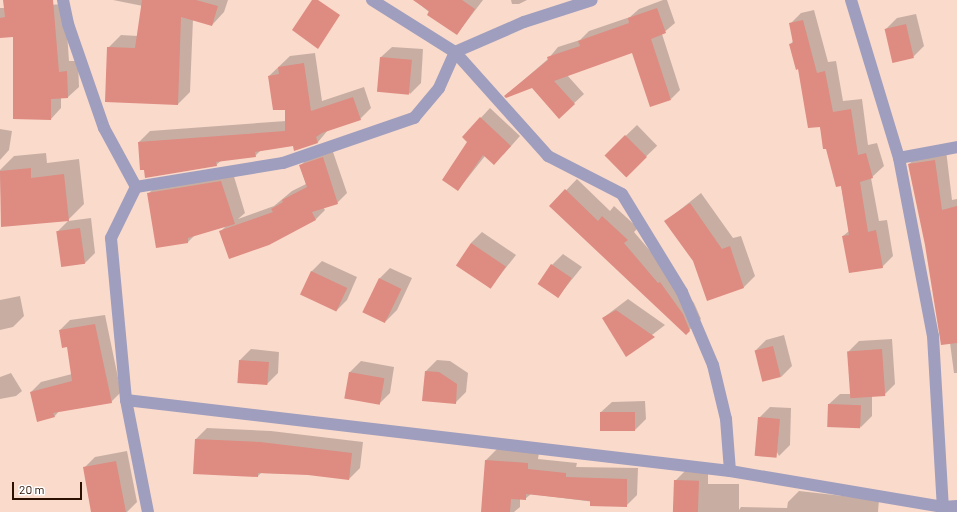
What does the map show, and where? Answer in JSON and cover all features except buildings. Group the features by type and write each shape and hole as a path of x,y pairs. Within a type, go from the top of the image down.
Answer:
{"street":[{"path":"63,0 68,24 104,128 136,187"},
{"path":"372,0 456,52 548,156 622,194 682,292 713,365 726,419 730,471"},
{"path":"136,187 283,163 414,118 439,88 456,52 524,22 592,0"},
{"path":"851,0 899,158 933,336 944,507"},
{"path":"899,158 957,146"},
{"path":"136,187 111,238 126,400 148,512"},
{"path":"126,400 730,471 944,507 957,506"}]}
